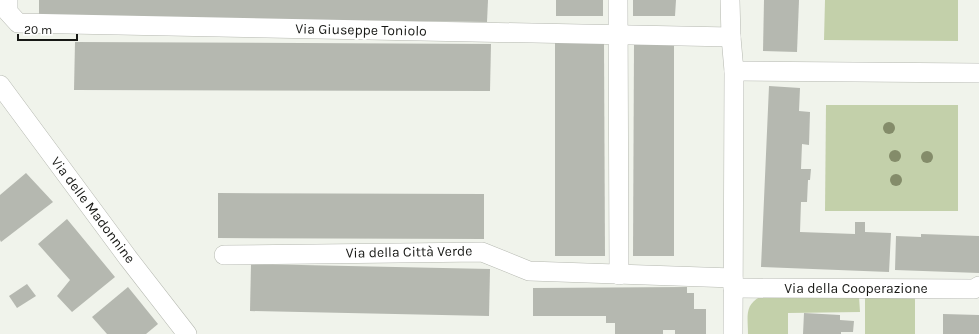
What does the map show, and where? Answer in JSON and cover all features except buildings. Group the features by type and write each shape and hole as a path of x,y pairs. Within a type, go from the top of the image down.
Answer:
{"street":[{"name":"Via Giuseppe Toniolo","path":"8,0 8,12 18,23 731,37"},
{"path":"618,0 618,274"},
{"path":"730,0 734,71 733,334"},
{"path":"734,71 979,73"},
{"name":"Via delle Madonnine","path":"0,85 128,258 188,334"},
{"name":"Via della Città Verde","path":"224,255 482,252 529,271 618,274 733,283"},
{"name":"Via della Cooperazione","path":"733,283 974,288 979,286"}],"green space":[{"path":"825,0 958,0 958,41 824,40"},
{"path":"826,105 958,105 958,211 825,211"},
{"path":"859,296 860,312 788,313 788,334 748,334 749,308 755,300 760,297"},
{"path":"915,296 915,334 865,334 865,297"}]}
